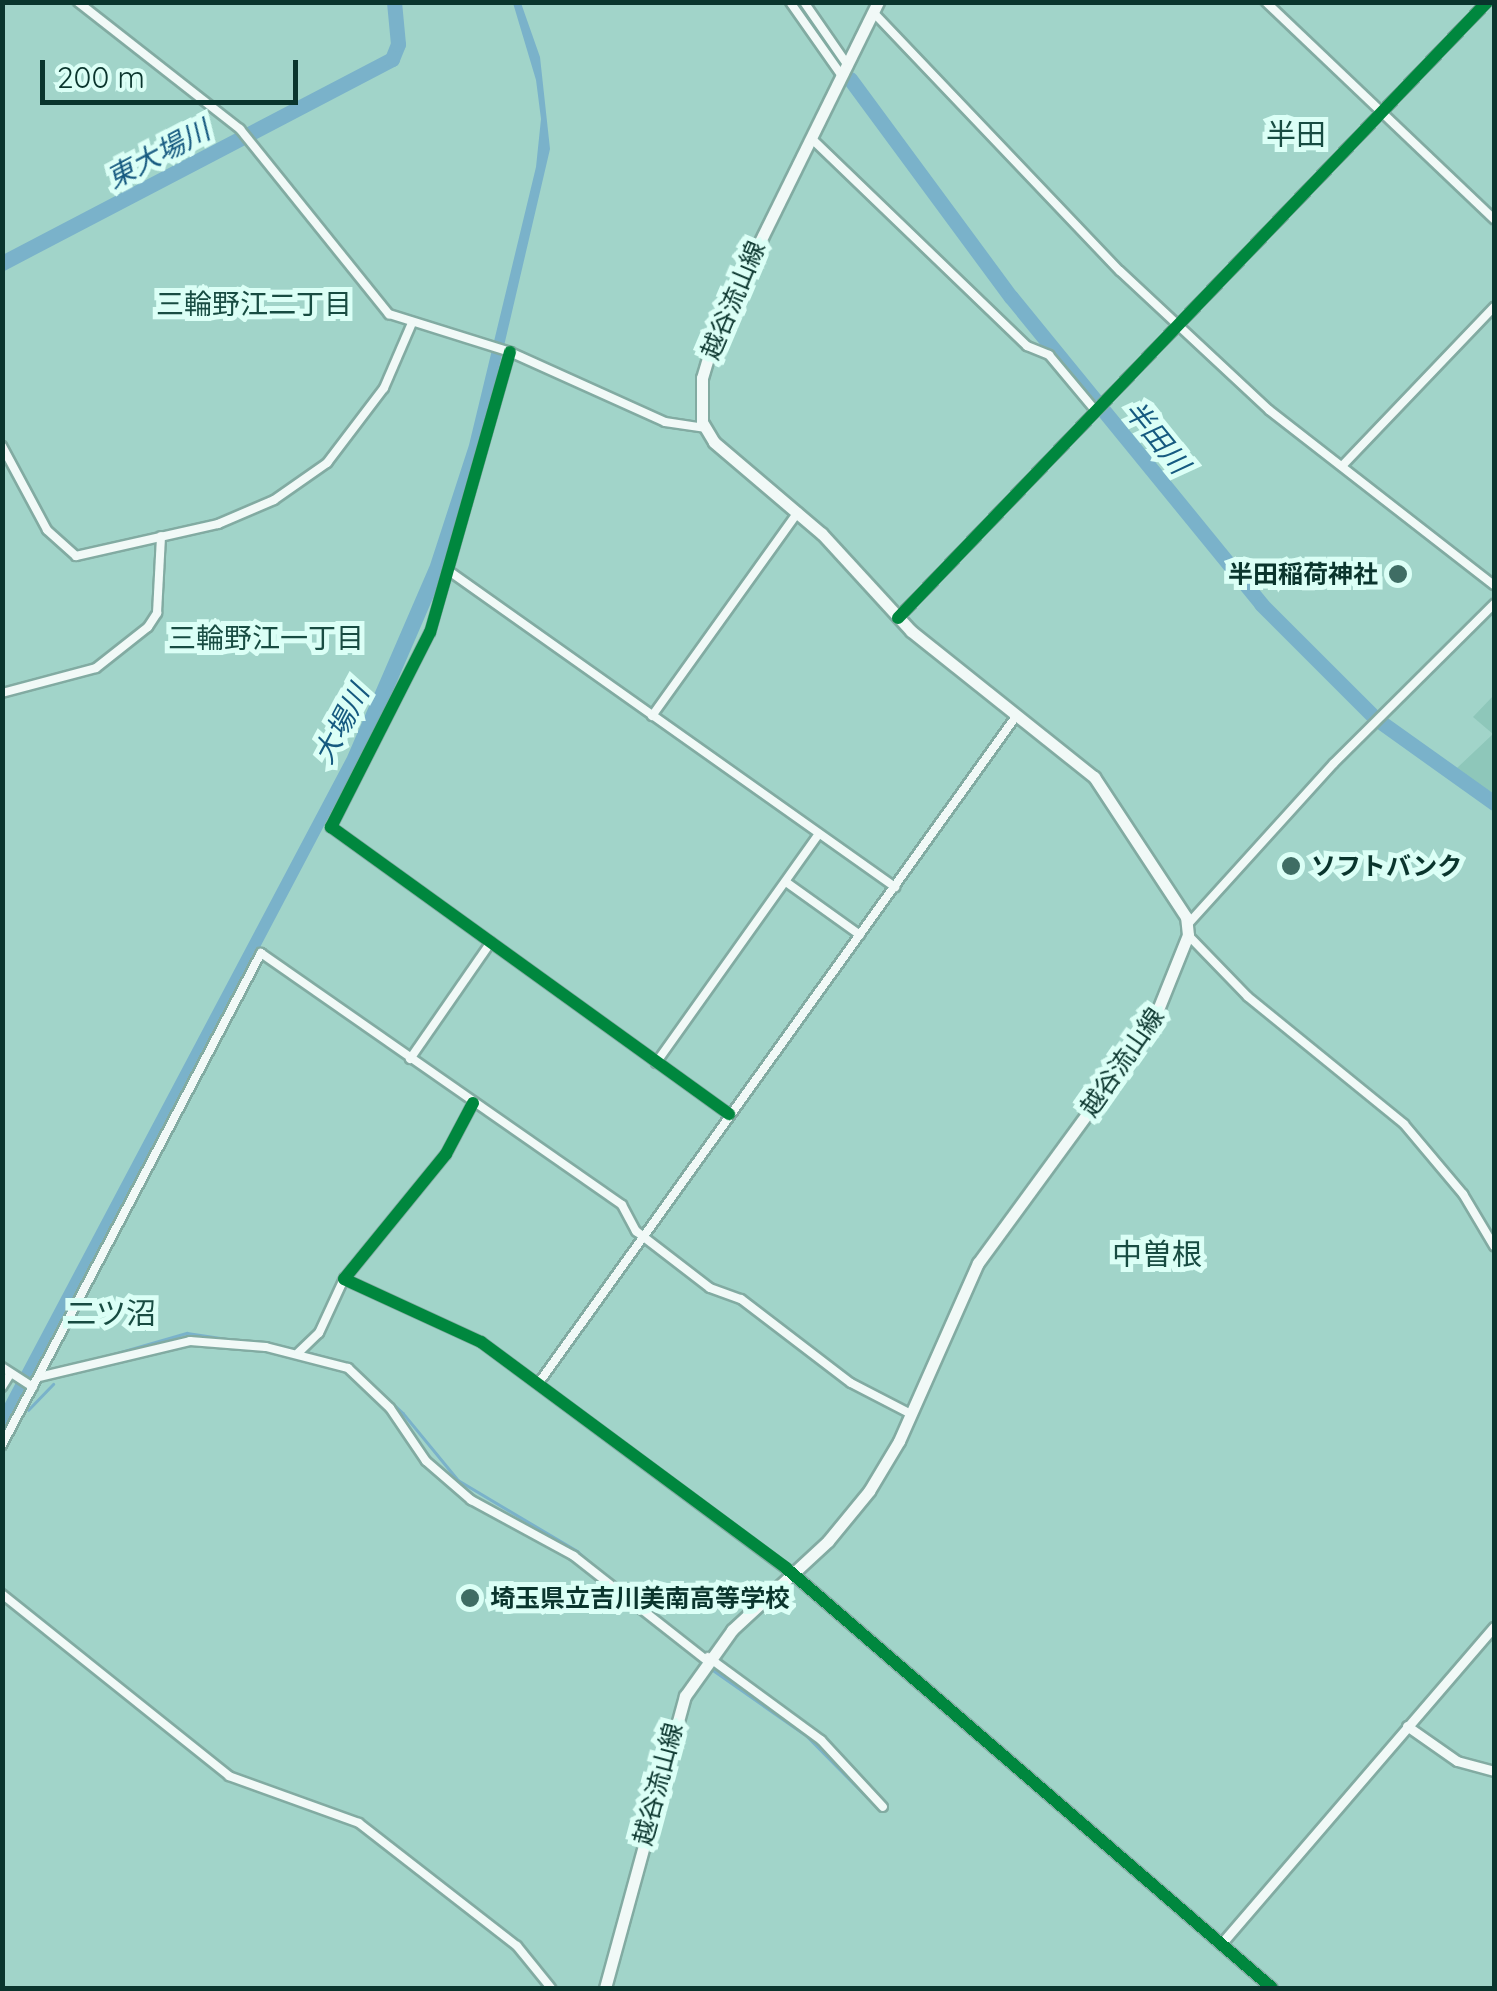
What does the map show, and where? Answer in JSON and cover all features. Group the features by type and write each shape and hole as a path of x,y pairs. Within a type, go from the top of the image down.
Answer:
{"main road":[{"name":"越谷流山線","path":"704,428 700,394 711,344 876,7"},
{"path":"704,428 798,512 898,618 1103,787 1188,929"},
{"name":"越谷流山線","path":"605,1988 672,1725 708,1658 869,1491 911,1414 978,1263 1151,1027 1188,929"}],"street":[{"path":"78,2 242,132 389,314 508,351 665,422 704,428"},
{"path":"790,2 845,70"},
{"path":"804,2 845,70"},
{"path":"1266,2 1494,219"},
{"path":"898,618 1486,2"},
{"path":"876,7 1080,232 1269,410 1494,585"},
{"path":"811,138 1027,346 1049,355 1098,408"},
{"path":"1342,466 1494,307"},
{"path":"2,446 47,530 76,556 250,513 327,463 384,388 412,323"},
{"path":"508,351 430,632 330,826 729,1114"},
{"path":"652,716 798,512"},
{"path":"2,692 96,668 148,627 157,614 161,536"},
{"path":"449,571 895,887"},
{"path":"1494,604 1334,763 1188,929 1248,997 1404,1124 1463,1194 1494,1246"},
{"path":"538,1384 1017,714"},
{"path":"656,1063 818,835"},
{"path":"786,882 860,936"},
{"path":"410,1059 492,942"},
{"path":"2,1445 262,953 622,1204 642,1236 710,1288 741,1299 851,1384 911,1414"},
{"path":"301,1350 319,1334 344,1279 446,1154 472,1102"},
{"path":"344,1279 481,1342 792,1574 1272,1988"},
{"path":"39,1377 190,1341 301,1350 348,1368 399,1418 426,1461 471,1500 574,1556 821,1740 883,1806"},
{"path":"2,1387 8,1372 32,1387"},
{"path":"2,1594 229,1776 360,1822 517,1946 550,1988"},
{"path":"1221,1944 1494,1626"},
{"path":"1408,1726 1457,1762 1494,1771"}],"green space":[{"path":"1494,695 1494,796 1457,768 1493,734 1473,717"}],"water":[{"path":"513,3 521,3 540,57 550,149 469,496 440,582 383,714 3,1435 3,1407 347,757 430,565 469,445 536,167 541,119 536,80"}],"waterway":[{"name":"東大場川","path":"2,263 392,59 398,44 394,2"},
{"name":"半田川","path":"797,2 838,62"},
{"name":"半田川","path":"850,79 1011,297 1261,604 1371,714"},
{"path":"107,655 117,646"},
{"name":"半田川","path":"1382,723 1494,803"},
{"path":"62,1369 187,1333 295,1349"},
{"path":"303,1351 350,1364 403,1413 458,1480 577,1551 607,1577"},
{"path":"28,1410 53,1384"},
{"path":"713,1670 807,1736 878,1808"}],"cycle path":[{"path":"898,618 1487,2"},
{"path":"510,352 430,632 331,827 729,1114"},
{"path":"473,1103 446,1154 344,1279 481,1342 786,1568 1272,1988"}],"place":[{"name":"半田稲荷神社","path":"1398,574"},
{"name":"ソフトバンク","path":"1291,866"},
{"name":"埼玉県立吉川美南高等学校","path":"470,1598"}],"district":[{"name":"半田","path":"1296,134"},
{"name":"三輪野江二丁目","path":"254,304"},
{"name":"三輪野江一丁目","path":"266,638"},
{"name":"中曽根","path":"1157,1254"},
{"name":"二ツ沼","path":"111,1313"}],"water label":[{"name":"大場川","path":"341,724"}]}
